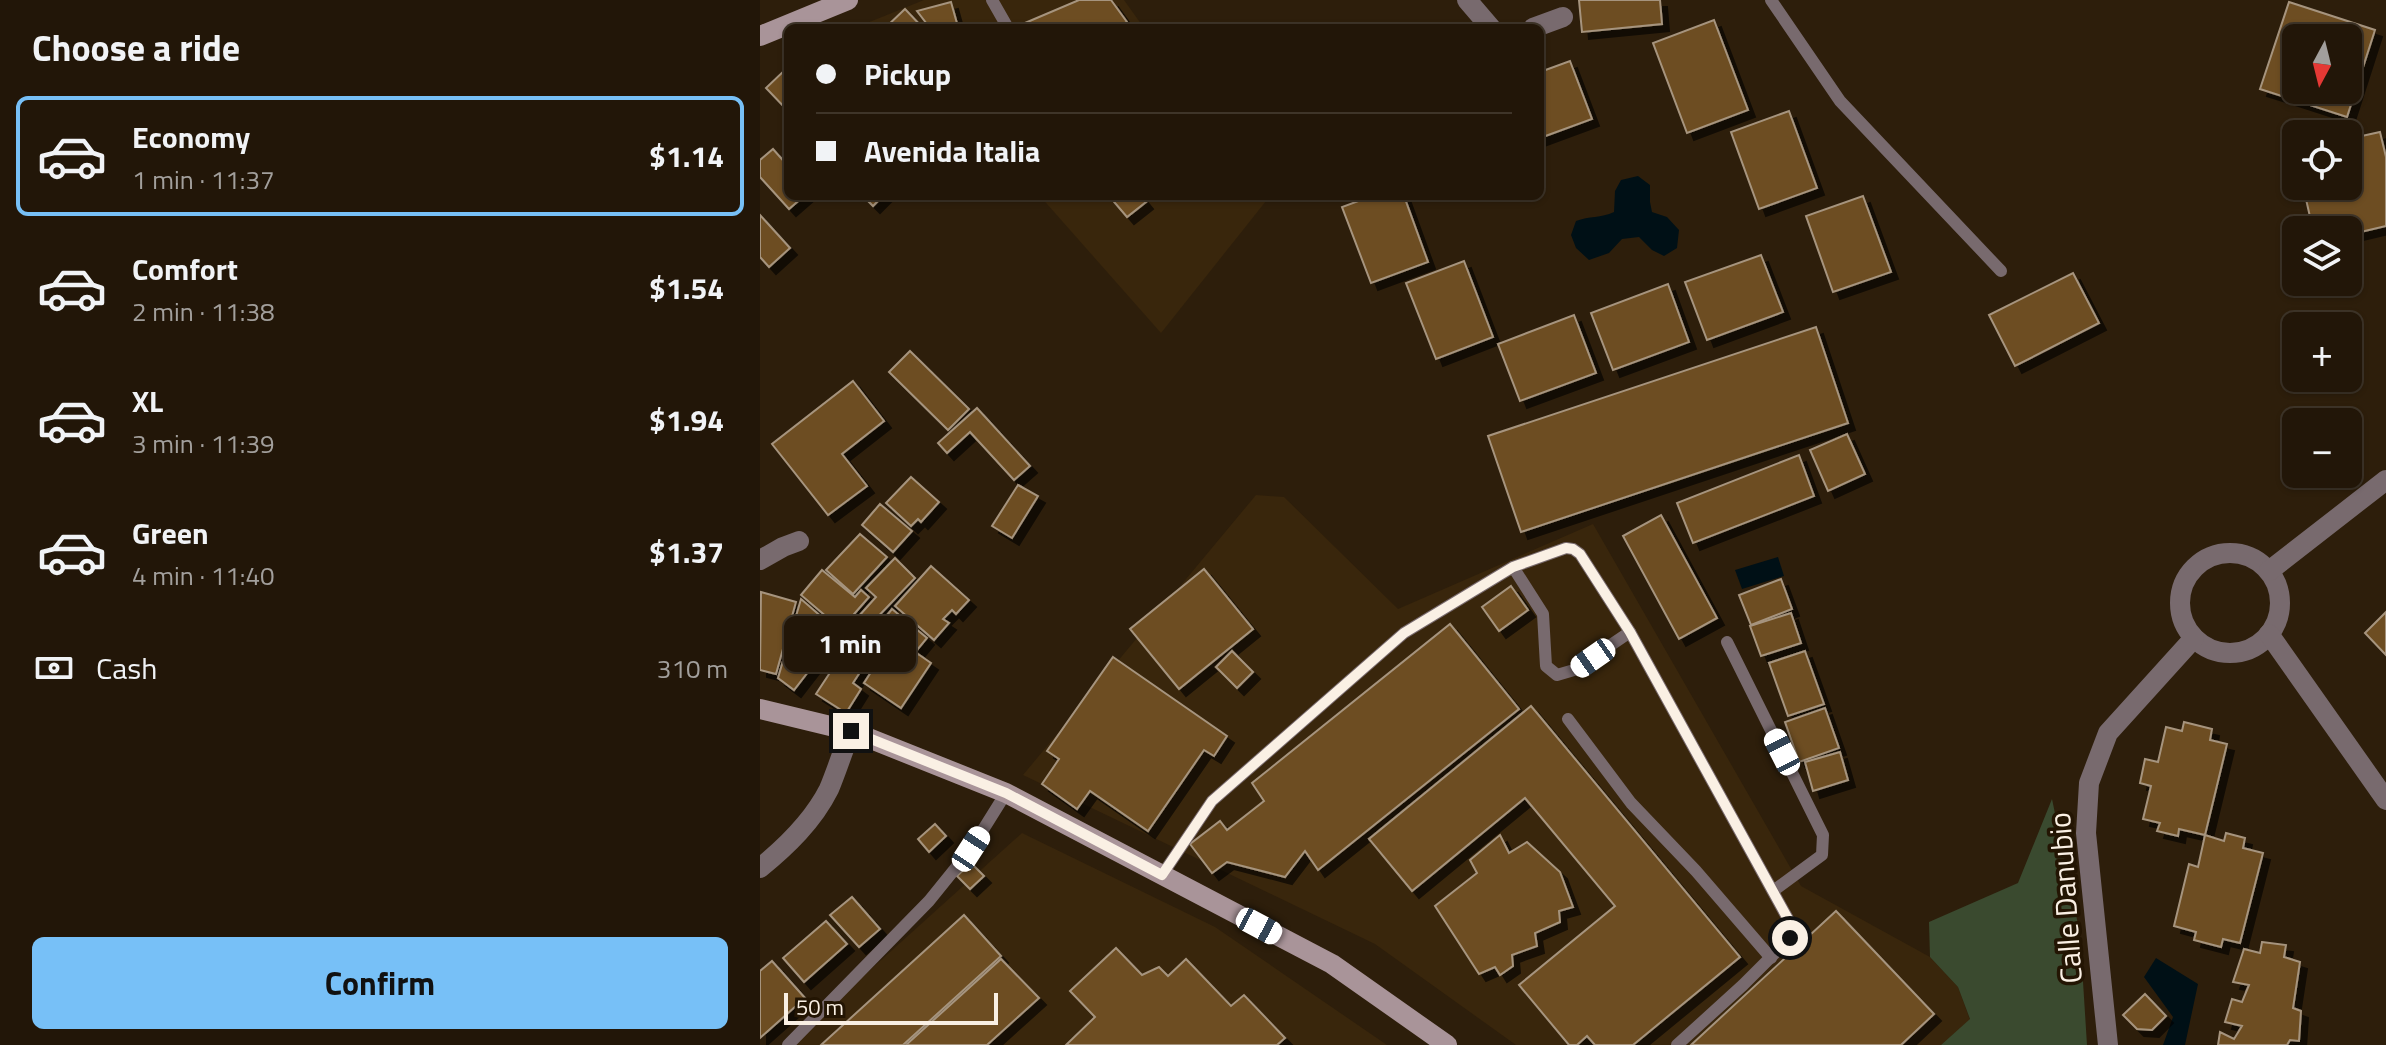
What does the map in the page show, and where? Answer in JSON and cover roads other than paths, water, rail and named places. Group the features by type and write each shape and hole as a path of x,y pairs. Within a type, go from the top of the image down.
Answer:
{"street":[{"path":"785,24 848,0"},
{"path":"1467,0 1488,24"},
{"path":"1544,24 1563,17"},
{"path":"761,33 784,24"},
{"path":"2269,571 2386,480"},
{"path":"760,560 799,541"},
{"path":"2238,554 2269,571 2280,596 2280,609 2269,634 2257,646 2224,653 2207,648 2194,638 2184,623 2180,606 2182,588 2190,573 2203,561 2220,555 2238,554"},
{"path":"2269,634 2386,800"},
{"name":"Calle Danubio","path":"2108,1045 2086,833 2089,783 2108,733 2194,638"},
{"path":"760,709 851,731 1006,793 1332,964 1447,1045"},
{"path":"760,868 791,842 813,814 828,790 851,731"}],"lane":[{"path":"992,0 1006,24"},
{"path":"1771,0 1840,101 2001,271"},
{"path":"1162,875 1212,801 1404,633 1513,567 1566,548 1573,549 1580,554 1630,632 1788,919 1790,938 1677,1045"},
{"path":"1513,567 1543,614 1546,666 1557,675 1574,670 1630,632"},
{"path":"1727,642 1823,835 1822,855 1773,891"},
{"path":"1568,719 1631,803 1696,871 1771,958"},
{"path":"788,1045 929,901 971,849 1006,793"}]}
